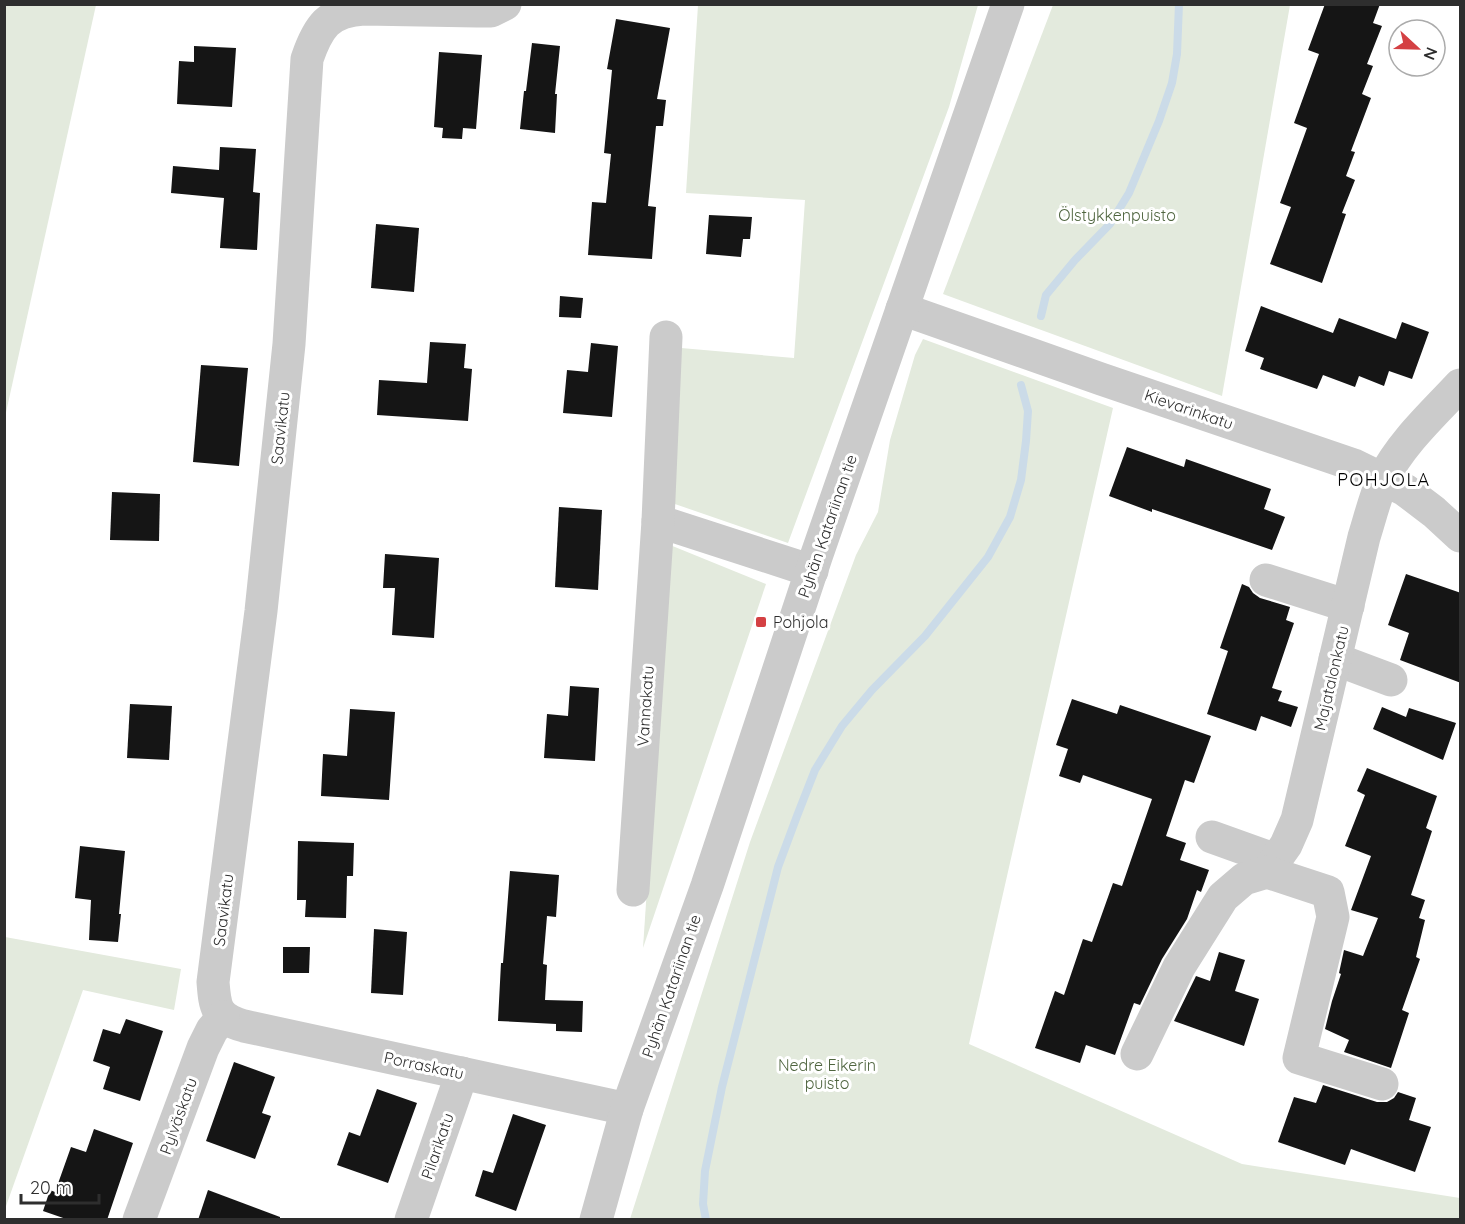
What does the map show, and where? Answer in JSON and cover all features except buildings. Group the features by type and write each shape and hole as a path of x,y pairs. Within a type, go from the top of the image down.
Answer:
{"street":[{"name":"Saavikatu","path":"223,1017 216,1007 213,982 261,611 287,367 308,59 312,43 319,30 336,15 349,10 477,11 491,10 505,4"},
{"name":"Pyhän Katariinan tie","path":"596,1220 627,1109 706,886 1008,4"},
{"name":"Kievarinkatu","path":"902,309 1353,465 1405,490 1461,536"},
{"name":"Vannakatu","path":"633,890 657,522 666,337"},
{"name":"Majatalonkatu","path":"1271,866 1286,845 1298,820 1373,506 1384,479 1405,446 1461,385"},
{"path":"657,522 812,571"},
{"path":"1266,580 1348,606"},
{"path":"1335,659 1391,680"},
{"path":"1212,837 1328,892 1333,917 1299,1058 1382,1084"},
{"path":"1137,1054 1179,967 1223,897 1244,879 1271,866"},
{"name":"Porraskatu","path":"223,1017 244,1026 627,1109"},
{"name":"Pylväskatu","path":"139,1220 203,1048 212,1030 223,1017"},
{"name":"Pilarikatu","path":"411,1220 462,1073"}],"green space":[{"path":"4,5 96,5 5,417"},
{"path":"698,5 978,5 949,107 788,543 672,503 681,348 794,358 805,200 686,193"},
{"name":"Ölstykkenpuisto","path":"1053,5 1290,5 1222,396 943,294"},
{"name":"Nedre Eikerin puisto","path":"923,339 1113,408 969,1044 1242,1164 1460,1198 1460,1219 630,1219 750,842 856,555 878,512 890,440 915,355"},
{"path":"670,545 766,584 643,948"},
{"path":"5,937 181,969 174,1010 83,990 5,1209"}],"waterway":[{"path":"1041,316 1046,295 1075,260 1110,224 1129,193 1172,83 1177,54 1179,4"},
{"path":"706,1220 703,1204 705,1171 722,1087 778,867 797,816 815,770 842,726 872,690 925,636 988,557 1010,517 1021,480 1026,441 1028,411 1021,385"}],"place":[{"name":"Pohjola","path":"761,622"}],"district":[{"name":"POHJOLA","path":"1384,479"}]}
